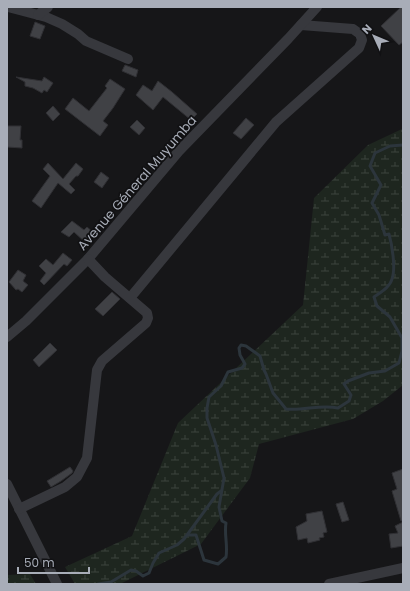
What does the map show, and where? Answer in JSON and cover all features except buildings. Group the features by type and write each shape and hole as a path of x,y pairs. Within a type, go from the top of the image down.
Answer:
{"street":[{"path":"8,7 38,15 62,24 86,41 128,59"},
{"path":"38,15 48,7"},
{"name":"Avenue Géneral Muyumba","path":"7,337 26,321 88,259 179,151 317,7"},
{"path":"130,298 276,122 358,48 362,40 360,34 353,29 301,25"},
{"path":"19,509 65,487 78,477 87,458 98,370 102,361 146,323 148,318 147,313 88,259"},
{"path":"7,484 57,584"},
{"path":"329,584 403,568"}],"green space":[{"path":"403,126 403,385 383,401 353,419 259,444 250,478 201,544 120,584 75,584 65,567 132,536 178,423 303,305 314,198 368,145 402,129"},
{"path":"30,574 36,584 7,584 7,575"}],"waterway":[{"path":"98,584 111,582 131,570 136,571 143,576 149,573 159,553 177,545 187,535 196,535 204,560 218,564 226,557 226,523 222,521 219,507 224,478 216,445 207,418 207,408 209,397 221,386 228,372 242,368 245,364 240,355 239,348 241,345 246,346 260,356 273,393 286,409 325,407 338,408 349,401 351,395 344,384 348,381 369,373 385,371 399,363 402,351 402,338 390,317 377,306 374,297 385,289 391,282 394,263 389,234 385,235 379,215 372,203 381,185 370,166 375,153 390,146 403,145"},
{"path":"187,535 217,494 221,491"}]}
